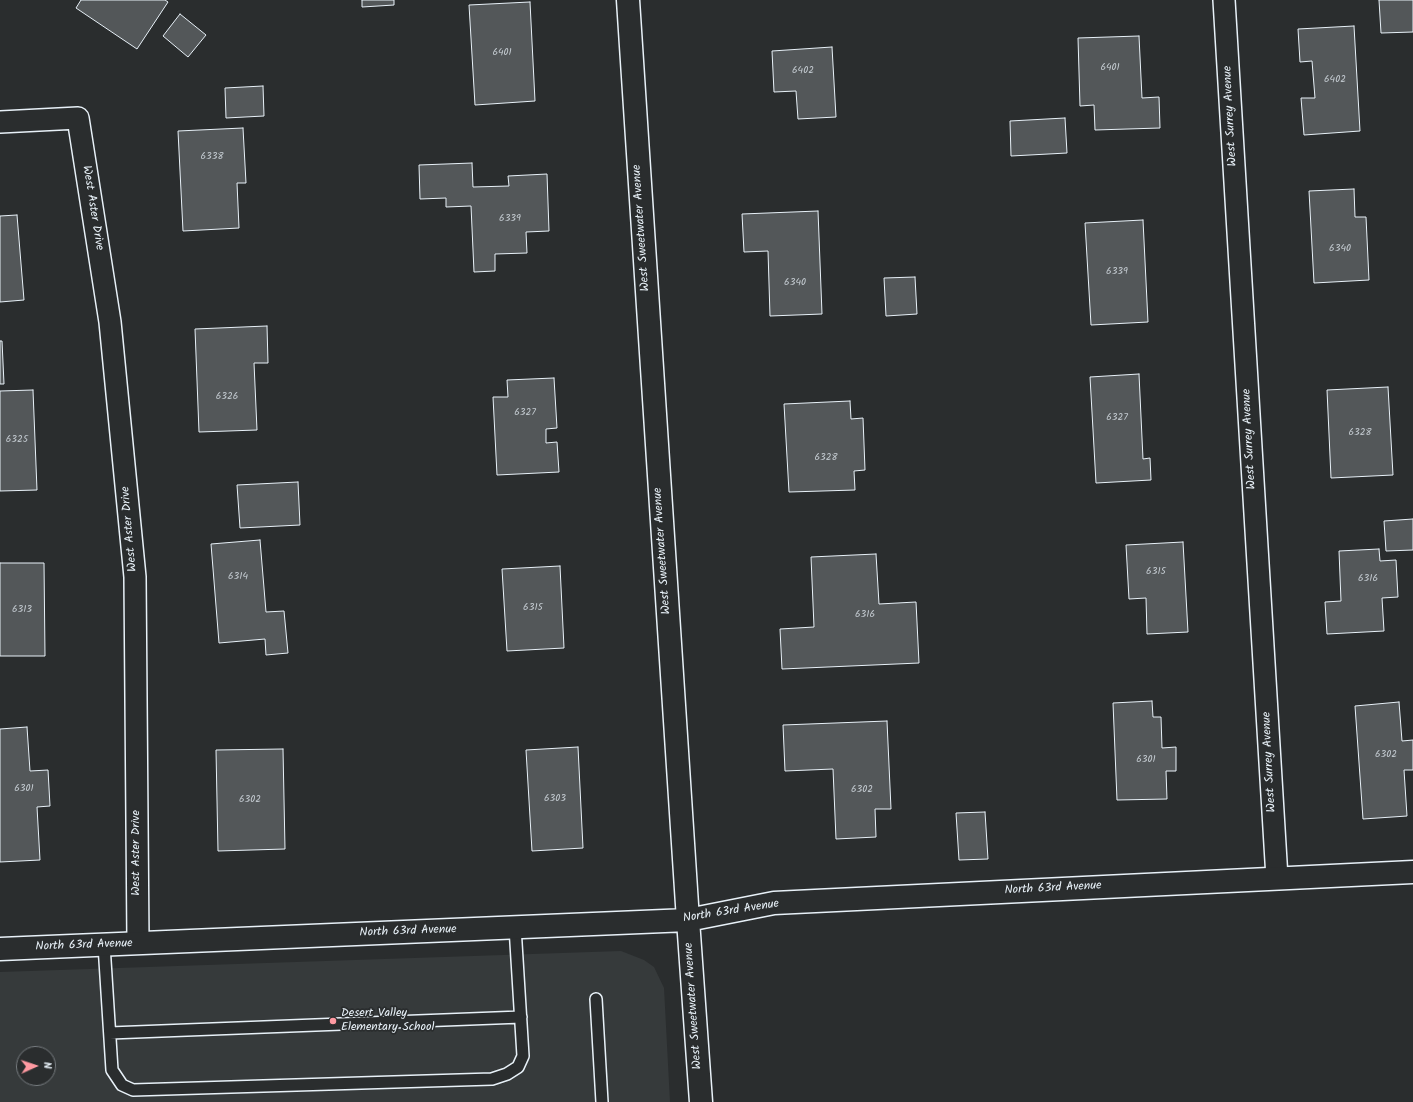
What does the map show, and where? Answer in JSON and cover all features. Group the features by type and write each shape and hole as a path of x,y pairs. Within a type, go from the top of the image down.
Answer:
{"street":[{"name":"West Sweetwater Avenue","path":"628,0 701,1102"},
{"name":"West Surrey Avenue","path":"1224,0 1277,878"},
{"name":"West Aster Drive","path":"0,122 78,118 110,322 135,577 138,944"},
{"name":"North 63rd Avenue","path":"0,950 688,920 774,903 1413,872"}],"lane":[{"path":"104,945 112,1070 122,1085 133,1090 492,1078 507,1074 518,1067 523,1056 515,927"},
{"path":"596,999 602,1102"},
{"path":"110,1033 521,1016"}],"shaded area":[{"name":"Desert Valley Elementary School","path":"621,951 644,960 654,967 664,988 670,1102 0,1102 0,972"}],"building":[{"path":"81,0 165,0 168,2 137,49 76,8"},
{"path":"362,0 394,0 394,5 362,7"},
{"path":"1379,0 1413,0 1413,32 1381,33"},
{"path":"530,2 535,101 475,105 469,5"},
{"path":"180,14 206,35 188,57 163,36"},
{"path":"1354,26 1360,131 1304,135 1301,98 1315,98 1312,61 1300,62 1298,29"},
{"path":"1139,36 1142,98 1159,97 1160,128 1095,130 1094,105 1080,106 1078,38"},
{"path":"832,47 836,117 798,119 796,91 774,92 772,51"},
{"path":"263,86 264,116 226,118 225,88"},
{"path":"1065,118 1067,153 1011,156 1010,121"},
{"path":"243,128 246,183 237,183 239,228 183,231 178,131"},
{"path":"472,163 473,187 509,186 508,176 547,174 549,231 526,232 527,253 495,254 495,271 474,272 471,206 446,207 446,198 420,199 419,165"},
{"path":"1354,189 1355,217 1366,217 1369,280 1314,283 1309,191"},
{"path":"818,211 822,314 770,316 768,251 744,252 742,214"},
{"path":"17,215 24,300 0,302 0,216"},
{"path":"1143,220 1148,322 1091,325 1085,223"},
{"path":"915,277 917,314 886,316 884,278"},
{"path":"267,326 268,363 254,363 257,430 199,432 195,329"},
{"path":"0,341 2,341 4,384 0,384"},
{"path":"1139,374 1143,459 1150,458 1151,480 1096,483 1090,377"},
{"path":"554,378 557,428 546,429 546,443 557,442 559,472 497,475 493,397 508,397 507,380"},
{"path":"1388,387 1393,475 1331,478 1327,390"},
{"path":"33,390 37,490 0,491 0,391"},
{"path":"850,401 851,419 863,418 865,470 854,471 855,490 789,492 784,404"},
{"path":"298,482 300,525 240,528 237,485"},
{"path":"1413,519 1413,550 1386,551 1384,521"},
{"path":"260,540 266,612 284,611 288,653 266,655 265,639 219,643 211,544"},
{"path":"1183,542 1188,632 1147,634 1146,598 1129,599 1126,545"},
{"path":"1379,549 1380,561 1396,560 1398,597 1382,598 1384,631 1327,634 1325,602 1341,601 1339,551"},
{"path":"876,554 879,604 916,602 919,663 782,669 780,629 814,627 811,557"},
{"path":"0,563 44,563 45,656 0,656"},
{"path":"560,566 564,648 507,651 502,569"},
{"path":"1152,701 1153,717 1161,717 1162,748 1176,747 1176,771 1166,771 1167,799 1117,800 1113,703"},
{"path":"1399,702 1402,741 1413,740 1413,770 1404,770 1407,816 1363,819 1355,706"},
{"path":"887,721 891,809 875,809 876,837 836,839 833,769 785,771 783,725"},
{"path":"27,727 30,771 48,770 50,806 37,807 40,860 0,862 0,729"},
{"path":"578,747 583,848 532,851 526,750"},
{"path":"283,749 285,849 218,851 216,750"},
{"path":"985,812 988,859 959,860 956,813"}],"place":[{"name":"Desert Valley Elementary School","path":"333,1021"}]}
